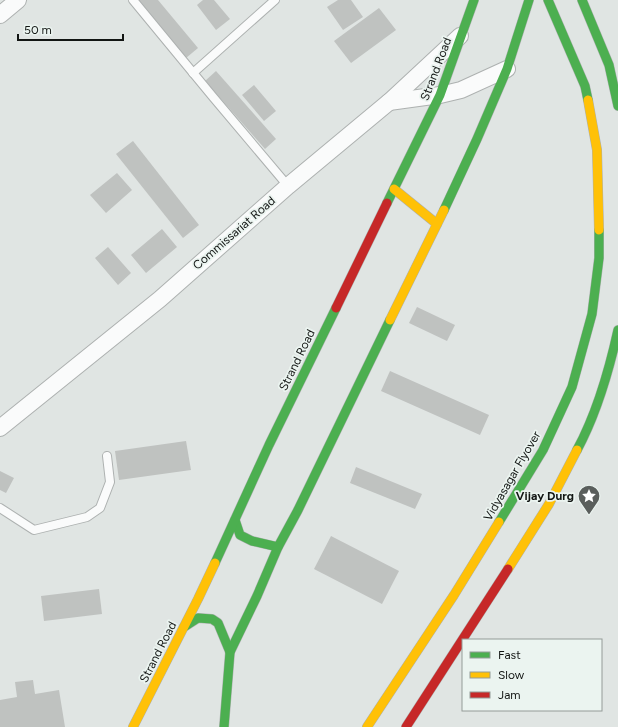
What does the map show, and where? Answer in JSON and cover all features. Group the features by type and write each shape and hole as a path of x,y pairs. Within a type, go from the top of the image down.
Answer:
{"main road":[{"name":"Strand Road","path":"133,727 184,627 269,445 440,95 474,0"},
{"path":"224,727 230,652 257,596 278,547 298,510 477,139 507,70 529,0"},
{"name":"Vidyasagar Flyover","path":"366,727 454,595 543,450 572,387 592,314 599,258 597,150 585,86 548,0"},
{"path":"582,0 609,65 618,106"},
{"path":"394,189 437,224"},
{"path":"462,639 549,504 585,435 610,365 618,330"},
{"path":"235,520 240,535 252,541 278,547"},
{"path":"184,627 198,618 212,619 218,623 230,652"},
{"path":"406,727 462,640"}],"street":[{"path":"0,15 18,0"},
{"name":"Commissariat Road","path":"0,428 160,299 288,186 389,102 463,32"},
{"path":"389,102 440,95 461,90 507,70"}],"lane":[{"path":"133,0 288,186"},
{"path":"193,73 275,0"},
{"path":"0,508 34,530 87,517 100,508 110,482 107,456"}],"building":[{"path":"138,0 158,0 198,48 186,58"},
{"path":"203,0 214,0 230,19 216,30 197,5"},
{"path":"338,0 351,0 363,17 343,30 327,7"},
{"path":"379,8 396,30 351,63 334,41"},
{"path":"216,71 276,139 265,149 205,81"},
{"path":"254,85 276,111 264,121 242,95"},
{"path":"133,141 199,225 183,238 116,154"},
{"path":"117,173 132,190 106,213 90,195"},
{"path":"162,229 177,247 146,273 131,255"},
{"path":"108,247 131,273 118,285 95,258"},
{"path":"417,307 455,325 447,341 409,323"},
{"path":"390,371 489,415 480,435 381,391"},
{"path":"186,441 191,470 119,480 115,451"},
{"path":"356,467 422,494 415,509 350,483"},
{"path":"0,471 14,478 6,493 0,490"},
{"path":"331,536 399,571 382,604 314,569"},
{"path":"99,589 102,614 44,621 41,596"},
{"path":"33,680 35,694 59,690 65,727 0,727 0,700 17,697 15,682"}],"traffic: fast":[{"path":"387,203 440,95 474,0"},
{"path":"444,210 507,69 529,0"},
{"path":"548,0 585,86 588,100"},
{"path":"582,0 609,65 618,106"},
{"path":"499,522 543,450 572,387 592,314 599,258 599,230"},
{"path":"215,563 269,445 336,308"},
{"path":"224,727 230,652 257,596 278,547 298,510 390,320"},
{"path":"577,450 591,421 602,392 618,330"},
{"path":"235,520 240,535 252,541 278,547"},
{"path":"184,627 198,618 212,619 218,623 230,652"}],"traffic: slow":[{"path":"588,100 597,150 599,230"},
{"path":"394,189 437,224"},
{"path":"390,320 444,210"},
{"path":"508,569 549,504 577,450"},
{"path":"367,727 454,595 499,522"},
{"path":"133,727 215,563"}],"traffic: jam":[{"path":"336,308 387,203"},
{"path":"463,639 508,569"},
{"path":"406,727 462,640"}],"place":[{"name":"Vijay Durg","path":"589,516"}]}
